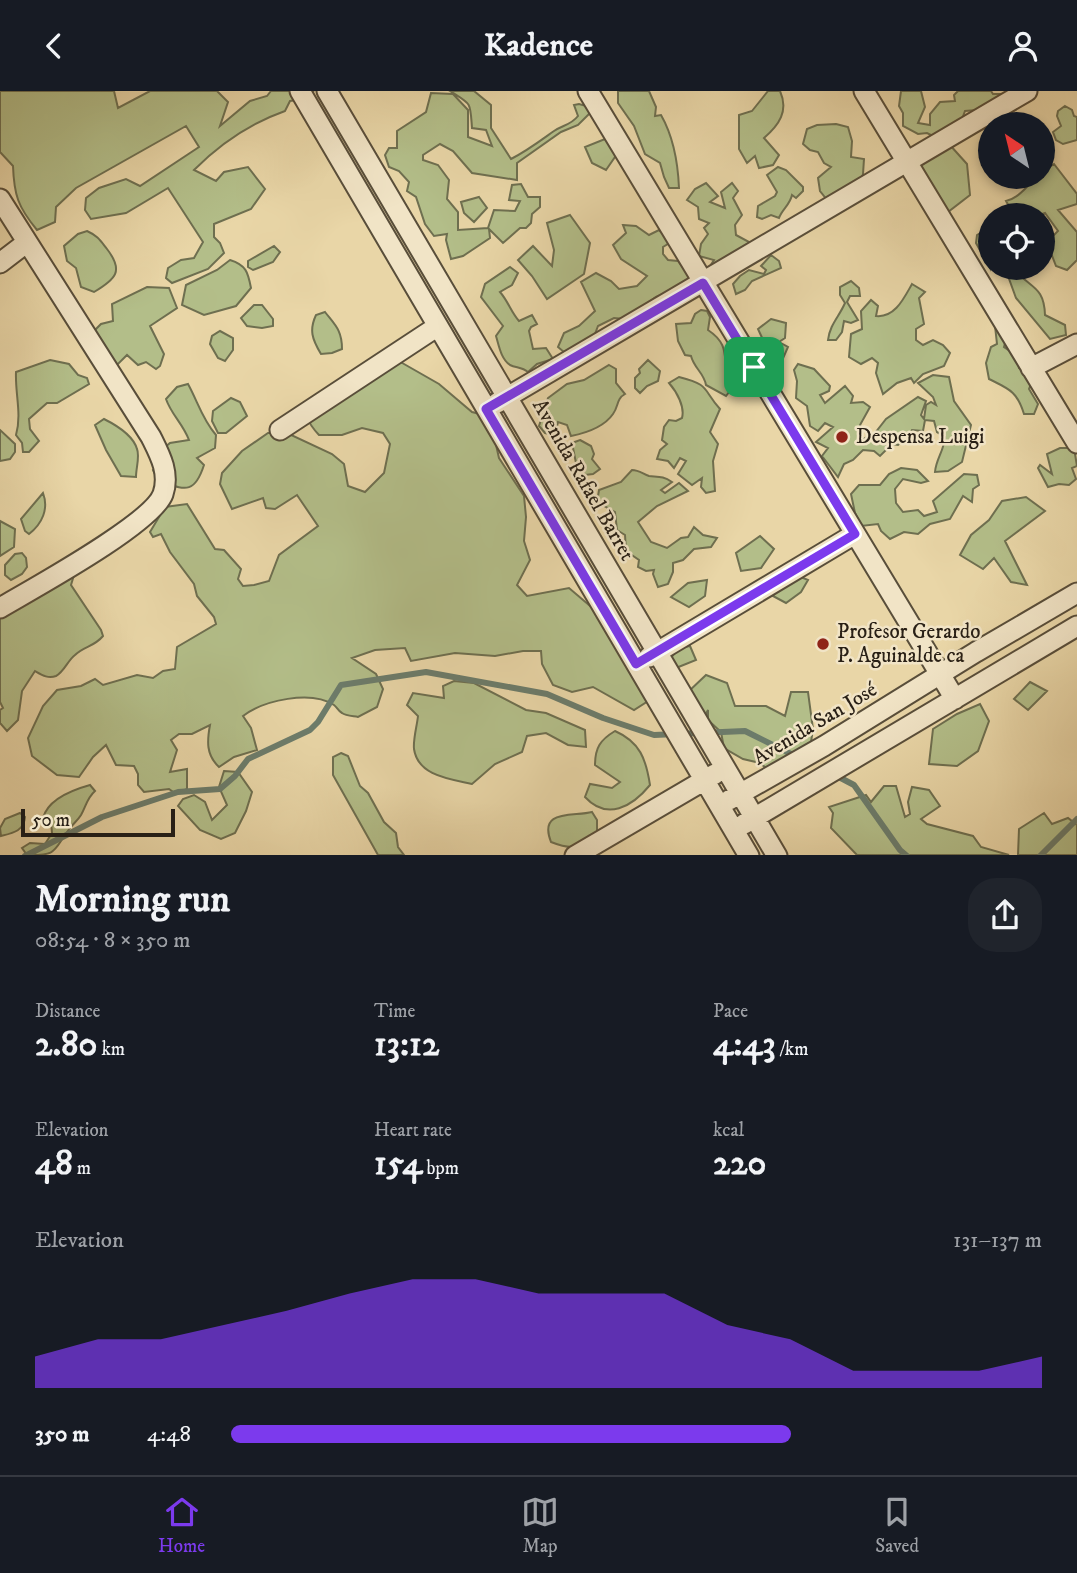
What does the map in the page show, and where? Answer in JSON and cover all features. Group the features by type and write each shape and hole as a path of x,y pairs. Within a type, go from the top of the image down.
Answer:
{"street":[{"path":"300,91 748,855"},
{"name":"Avenida Rafael Barret","path":"327,91 776,855"},
{"path":"588,91 955,699"},
{"path":"864,91 1077,443"},
{"path":"486,409 1027,91"},
{"path":"0,199 151,437 165,466 163,495 137,524 0,608"},
{"path":"0,263 26,243"},
{"path":"279,430 438,326"},
{"path":"1031,368 1077,344"},
{"path":"636,664 855,534"},
{"name":"Avenida San José","path":"719,806 824,746 1077,593"},
{"path":"734,830 1077,626"},
{"path":"577,855 725,769"}],"green space":[{"path":"0,91 114,91 118,108 150,91 217,91 228,102 220,126 250,101 267,96 271,91 314,91 290,101 285,111 236,135 194,170 216,181 224,172 248,167 265,189 251,209 214,224 214,237 224,253 208,269 172,283 166,278 168,268 181,260 194,258 203,242 168,188 126,213 91,219 85,210 86,198 99,188 126,179 140,186 199,147 186,126 76,188 56,207 55,222 37,230 18,200 13,166 0,152"},
{"path":"450,91 474,91 491,105 491,128 511,159 575,119 578,116 574,105 590,107 590,113 578,125 561,132 517,163 517,180 472,173 453,151 440,144 423,155 423,160 438,165 449,180 447,199 458,212 458,230 488,228 494,210 515,211 520,201 509,200 512,185 521,184 528,197 540,197 540,207 532,214 531,223 526,228 520,228 503,243 489,229 490,238 463,256 451,259 447,234 434,236 425,224 416,197 407,191 409,182 399,171 389,167 385,155 389,148 397,148 397,131 426,112 431,93 453,94 468,110 468,137 492,146 486,130 472,128 468,105"},
{"path":"618,91 649,91 656,107 655,116 661,115 672,141 679,188 669,188 660,163 645,154 634,126 618,103"},
{"path":"768,91 780,91 783,98 781,117 764,138 779,155 773,165 759,168 755,156 747,163 739,149 739,115 752,111"},
{"path":"901,91 921,91 925,107 918,123 930,125 930,114 940,102 955,101 954,95 958,91 991,91 993,94 1005,94 977,110 965,111 961,122 937,138 927,133 918,134 903,126 903,113 899,106"},
{"path":"1065,106 1077,117 1077,140 1063,144 1056,140 1055,130 1061,126 1058,111"},
{"path":"836,124 848,127 852,141 851,157 864,159 863,174 859,185 828,201 820,191 818,178 831,167 824,163 818,152 803,144 807,129 817,125"},
{"path":"605,139 617,154 606,170 592,163 585,147"},
{"path":"949,144 967,164 970,195 948,212 918,168"},
{"path":"1055,165 1077,194 1077,204 1058,210 1077,232 1077,260 1067,270 1055,263 1055,234 1058,231 1055,227 1055,203 1007,203 1006,201 1024,189 1055,189"},
{"path":"778,167 786,170 803,187 803,191 796,198 792,195 779,218 771,215 762,219 757,217 758,206 777,192 767,175"},
{"path":"706,183 718,196 710,202 725,208 721,192 732,183 738,191 733,198 742,215 735,225 736,235 751,243 706,272 714,260 699,256 701,244 708,234 704,228 709,223 699,219 698,207 687,200 695,189"},
{"path":"479,197 487,208 474,222 464,213 461,202"},
{"path":"570,215 590,243 584,274 547,299 518,260 533,246 552,266 554,250 547,223"},
{"path":"623,225 636,226 649,235 659,230 671,242 663,247 663,254 668,260 678,261 688,274 690,283 656,297 625,319 614,318 598,326 592,342 572,359 558,347 564,333 579,326 595,311 581,282 596,273 619,289 637,286 647,276 621,259 613,245 626,233"},
{"path":"87,231 102,243 112,257 116,269 108,283 94,292 81,287 76,268 67,261 64,246 78,234"},
{"path":"274,246 280,252 273,262 253,270 248,267 248,261"},
{"path":"771,255 779,261 781,268 752,281 745,290 736,294 733,284 740,276 749,270 764,274 766,270 761,266"},
{"path":"230,260 240,264 245,270 251,288 236,306 204,315 182,305 186,285 217,270"},
{"path":"510,267 518,273 512,285 500,292 519,321 532,315 537,324 529,331 533,349 546,348 553,359 537,364 528,372 510,365 504,359 496,336 503,326 481,297 485,284"},
{"path":"1009,280 1025,280 1039,292 1045,315 1065,325 1066,335 1050,339 1016,298"},
{"path":"851,281 859,288 860,296 850,296 847,302 858,320 851,323 844,321 842,332 836,340 828,340 845,303 840,295 840,287"},
{"path":"912,284 925,292 919,298 924,324 916,329 916,340 923,345 933,340 943,345 950,353 944,366 923,374 914,383 911,378 897,383 883,394 876,373 878,363 872,358 861,364 849,357 851,334 862,329 861,311 871,300 878,306 876,316 889,314 898,306"},
{"path":"147,287 169,288 177,308 150,326 164,354 160,366 156,369 146,362 138,365 127,355 118,364 109,367 89,336 101,324 113,321 112,304"},
{"path":"254,305 262,305 273,319 273,326 247,326 241,318"},
{"path":"701,310 707,311 710,317 708,330 724,350 733,387 726,396 706,385 691,356 685,355 678,341 676,324 691,323 695,314"},
{"path":"325,312 339,332 342,349 321,354 312,330 316,315"},
{"path":"771,319 786,323 785,338 779,342 788,347 781,363 770,355 758,329"},
{"path":"1005,325 1007,336 1004,347 1014,356 1019,368 1027,370 1032,382 1029,389 1038,404 1034,414 1024,414 1011,392 989,379 986,363 991,347 997,344 995,326"},
{"path":"220,331 233,338 233,350 225,361 218,358 210,344 212,336"},
{"path":"50,360 69,364 78,375 87,378 89,384 57,403 47,403 29,419 30,429 39,441 29,452 23,452 22,443 16,435 16,372"},
{"path":"397,360 439,384 472,412 484,415 492,427 499,458 524,496 524,541 530,560 517,585 527,596 569,588 596,611 656,696 634,710 593,687 572,692 553,685 542,664 541,651 495,656 455,653 411,661 405,648 375,650 352,658 376,674 383,689 377,707 358,717 344,714 334,705 313,698 288,699 263,705 243,716 251,728 257,750 234,757 219,767 208,747 210,725 192,734 179,734 171,740 177,750 170,772 187,769 187,789 176,794 169,789 144,792 138,785 138,774 134,766 116,765 106,745 93,757 79,777 57,775 32,756 28,738 43,706 57,690 81,686 95,679 103,685 137,675 153,678 163,671 175,669 177,647 216,624 161,534 153,537 150,532 165,507 187,504 215,549 224,550 241,569 238,579 243,586 269,581 279,555 318,526 297,495 275,509 266,508 263,498 232,509 220,484 222,473 242,451 268,433 287,433 332,454 344,464 348,486 365,492 384,473 390,444 383,433 362,428 342,435 319,435 308,419 310,399 341,381"},
{"path":"648,360 660,371 658,381 640,393 635,388 635,378"},
{"path":"798,364 814,369 830,386 829,391 820,395 825,403 845,386 853,396 851,403 863,402 870,407 860,425 862,430 858,442 875,433 886,419 918,397 926,401 921,415 924,419 926,405 931,402 936,405 933,397 918,383 933,375 949,377 954,401 971,425 962,462 948,471 935,472 945,437 937,432 934,421 925,420 923,431 912,430 898,445 892,444 880,456 874,451 863,450 853,460 844,464 838,477 822,456 828,448 816,442 833,427 825,423 818,431 810,426 807,406 796,398 797,381 794,370"},
{"path":"609,365 616,369 616,383 625,394 609,419 594,429 577,435 571,436 567,425 558,422 555,435 545,433 539,426 548,398 567,384 584,380"},
{"path":"679,377 701,385 720,409 710,432 718,444 713,461 715,491 706,493 701,487 702,478 692,485 678,474 686,461 680,458 674,468 668,461 657,459 660,450 667,444 662,440 664,427 669,420 682,418 680,400 669,383"},
{"path":"188,384 216,435 215,448 197,458 204,465 196,482 187,488 181,488 158,481 153,470 161,463 158,453 170,443 189,440 166,399 177,387"},
{"path":"231,398 240,402 247,416 226,433 218,433 212,421 213,411"},
{"path":"104,419 124,431 135,444 138,452 136,477 121,476 106,450 95,425"},
{"path":"0,430 15,444 15,452 10,459 0,461"},
{"path":"580,440 591,446 594,454 592,459 600,469 593,474 585,475 576,463 572,443"},
{"path":"1060,448 1074,448 1077,466 1072,468 1076,479 1069,485 1048,487 1038,468 1040,465 1052,474 1047,454"},
{"path":"901,468 917,470 928,481 921,483 903,479 895,489 896,503 903,512 918,510 924,516 937,512 933,501 964,474 977,475 979,485 973,489 972,502 963,496 950,519 930,524 918,534 904,532 890,539 878,524 861,526 851,494 859,485 880,485 889,474"},
{"path":"632,470 672,482 661,490 665,493 679,483 688,491 657,506 638,522 651,542 667,548 681,538 688,537 694,527 703,535 717,538 711,547 694,549 683,560 673,563 668,584 658,587 654,570 646,571 638,567 639,560 626,551 625,535 617,530 615,512 597,502 599,490 621,482"},
{"path":"43,493 43,516 38,526 29,534 25,531 21,519"},
{"path":"1026,497 1045,511 1005,541 1027,585 1011,582 994,558 983,569 960,555 971,535 989,520 1002,501"},
{"path":"0,521 15,529 14,547 0,556"},
{"path":"760,536 774,549 761,568 741,571 736,553"},
{"path":"22,553 27,567 22,574 11,580 5,575 5,565 15,554"},
{"path":"74,575 71,585 103,636 78,652 56,676 48,677 35,671 22,691 18,720 7,731 0,723 0,710 3,708 0,702 0,613"},
{"path":"796,575 808,580 801,592 786,603 773,596 777,588"},
{"path":"707,580 705,596 689,607 671,597 688,583"},
{"path":"690,646 696,660 676,668 669,660 679,648"},
{"path":"706,675 727,683 735,706 766,706 785,716 791,692 808,692 813,729 811,742 766,768 724,748 721,732 708,720 708,710 700,725 688,692"},
{"path":"454,681 474,683 526,710 546,713 585,730 586,747 568,745 546,733 527,736 522,752 495,764 472,784 428,771 417,758 414,749 418,716 407,705 413,693 444,698 443,686"},
{"path":"1030,682 1047,691 1028,710 1014,699"},
{"path":"980,704 989,721 978,751 957,766 929,764 933,729"},
{"path":"615,731 630,740 640,752 650,785 627,805 610,810 593,804 585,797 590,784 612,788 620,782 595,765 599,745"},
{"path":"341,753 348,756 360,786 368,793 384,822 396,833 398,847 404,855 378,855 333,775 333,757"},
{"path":"224,771 238,772 252,792 235,833 221,839 200,830 178,806 183,799 194,795 205,802 212,820 227,805 219,787"},
{"path":"90,785 95,791 80,817 54,850 45,854 27,855 22,848 30,843 45,844 52,833 51,822 43,818 50,806 69,793"},
{"path":"884,786 896,786 905,817 910,814 908,802 912,787 929,790 940,806 921,819 927,824 973,836 981,847 1009,855 857,855 831,828 833,813 829,807 866,795 871,802"},
{"path":"592,812 597,820 597,838 575,847 551,842 548,831 553,819"},
{"path":"20,813 25,817 20,828 1,836 0,828 5,819"},
{"path":"1044,813 1052,824 1068,818 1077,825 1077,855 1018,855 1019,829"}],"waterway":[{"path":"27,855 102,817 178,792 220,789 248,759 310,730 341,685 426,672 547,694 603,718 654,735 745,731 797,757"},
{"path":"835,775 854,785 906,855"},
{"path":"1041,855 1077,819"}],"place":[{"name":"Despensa Luigi","path":"842,437"},
{"name":"Profesor Gerardo P. Aguinalde ca","path":"823,644"}],"route":[{"path":"703,283 754,367 855,534 636,664 486,409 703,283"}]}
